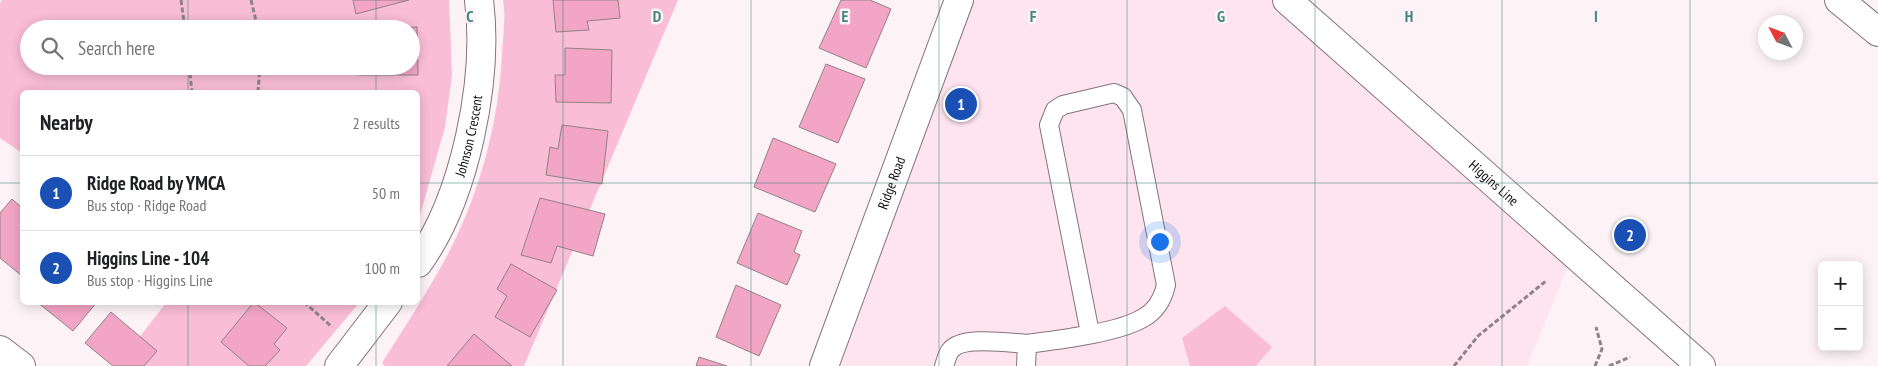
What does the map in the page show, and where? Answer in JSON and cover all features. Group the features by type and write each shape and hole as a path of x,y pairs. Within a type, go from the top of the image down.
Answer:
{"street":[{"name":"Johnson Crescent","path":"420,260 432,243 452,199 466,151 475,102 480,58 478,0"},
{"name":"Ridge Road","path":"824,366 959,0"},
{"name":"Higgins Line","path":"1287,0 1701,366"},
{"path":"1839,0 1878,32"},
{"path":"347,360 386,305"},
{"path":"0,350 21,366"}],"lane":[{"path":"944,366 950,350 965,342 1027,344 1090,333 1122,327 1143,318 1159,304 1166,284 1132,110 1123,97 1114,94 1063,105 1055,110 1049,125 1090,333"},
{"path":"1026,366 1027,344"}],"path":[{"path":"181,0 184,20"},
{"path":"251,0 256,20"},
{"path":"190,75 192,90"},
{"path":"258,90 259,75"},
{"path":"1454,366 1478,336 1546,281"},
{"path":"306,305 347,360"},
{"path":"1595,366 1602,349 1596,327"},
{"path":"1609,366 1630,357"}],"shaded area":[{"path":"2,0 449,0 452,75 445,127 420,215 420,90 20,90 20,152 0,138 0,3"},
{"path":"503,0 678,0 524,366 385,366 382,363 420,305 450,250 471,203 486,154 497,103 504,13"},
{"path":"959,0 1287,0 1574,252 1527,366 824,366"},
{"path":"164,305 357,305 306,366 117,366"},
{"path":"1225,306 1272,347 1256,366 1190,366 1182,338"}],"building":[{"path":"353,0 409,0 356,14"},
{"path":"553,0 618,0 620,18 587,21 589,30 556,32"},
{"path":"841,0 870,0 891,9 866,68 819,48"},
{"path":"565,48 612,50 611,103 556,102 555,75 565,75"},
{"path":"826,64 865,79 838,143 799,127"},
{"path":"562,125 608,131 602,184 546,175 550,147 558,149"},
{"path":"773,138 836,164 815,212 754,187"},
{"path":"540,198 605,214 593,256 557,246 551,263 521,255"},
{"path":"12,199 20,206 20,274 0,258 0,213"},
{"path":"758,213 802,231 794,252 800,255 787,285 737,263"},
{"path":"511,264 557,290 530,337 495,317 507,296 497,289"},
{"path":"736,285 781,305 759,356 716,337"},
{"path":"41,305 95,305 73,331"},
{"path":"252,305 258,305 287,328 274,344 280,350 265,366 249,366 221,342"},
{"path":"111,312 157,351 144,366 113,366 85,343"},
{"path":"474,334 512,366 447,366"},
{"path":"699,357 727,366 696,366"}],"place":[{"name":"Ridge Road by YMCA","path":"961,104"},
{"name":"Higgins Line - 104","path":"1630,235"}]}
